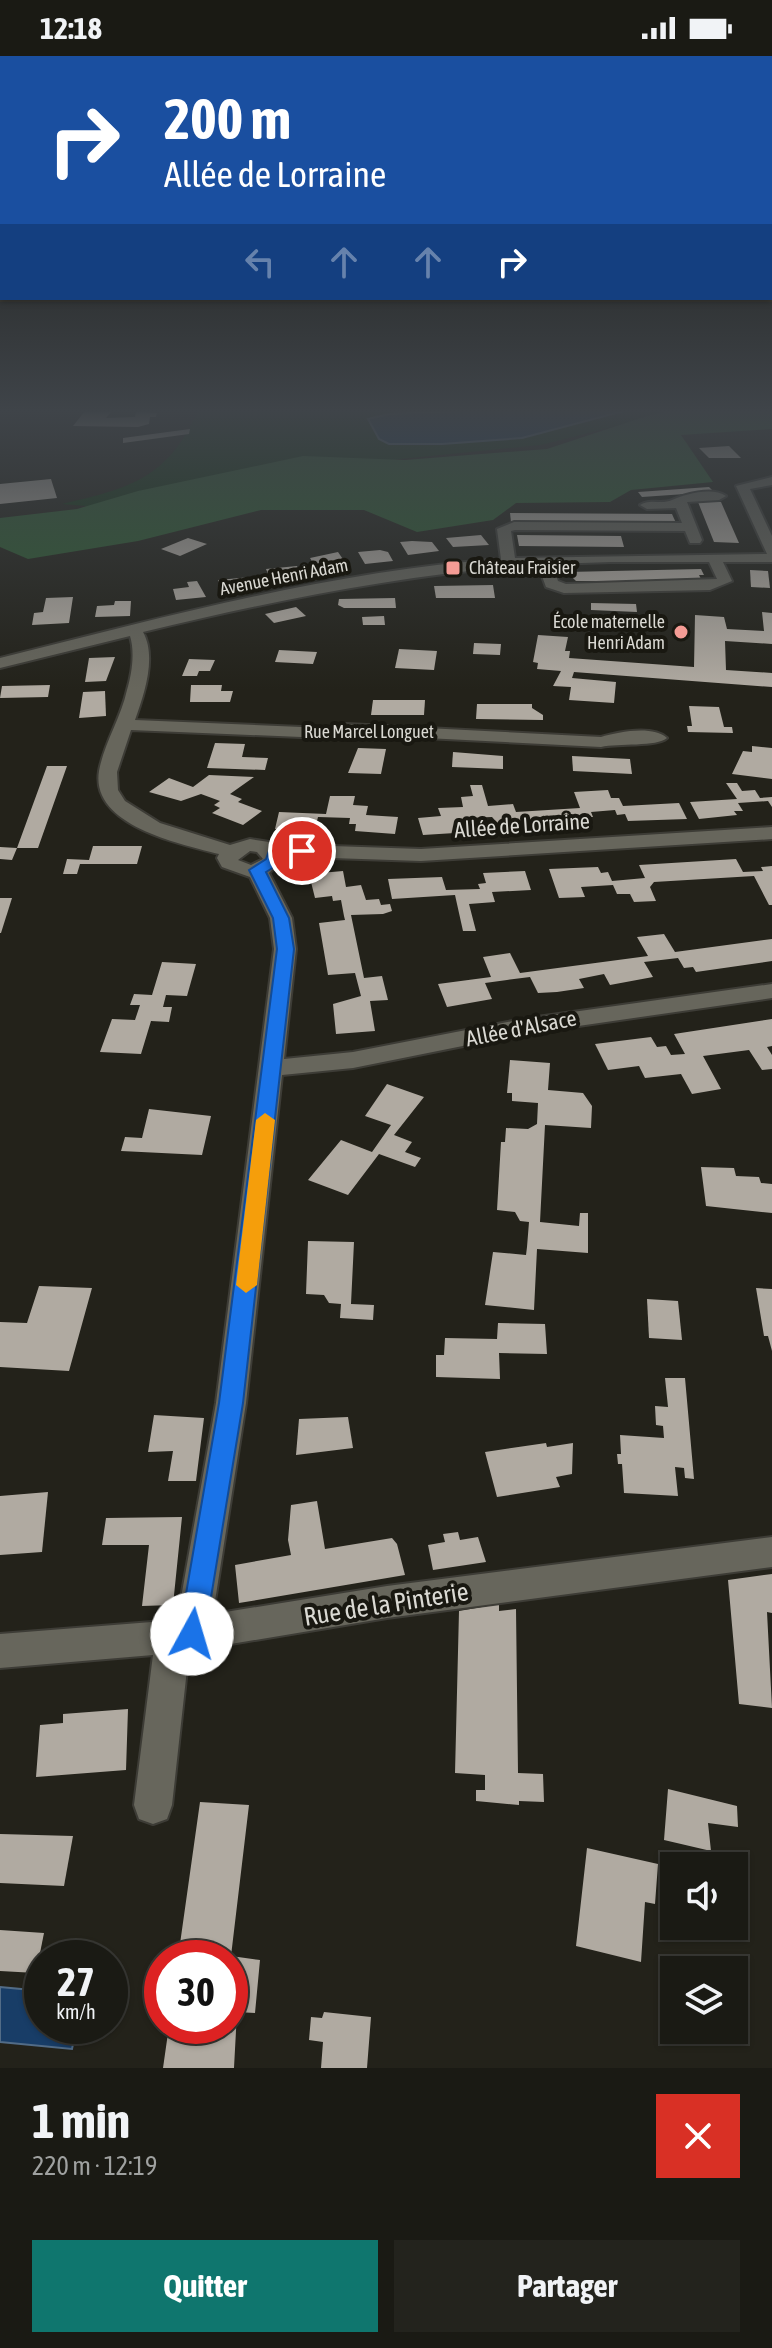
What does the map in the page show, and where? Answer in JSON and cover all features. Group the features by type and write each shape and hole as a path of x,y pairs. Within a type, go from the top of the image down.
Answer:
{"street":[{"path":"749,502 772,551"},
{"path":"544,561 551,584 564,589 723,583 690,527 681,504 647,505"},
{"path":"511,563 506,554 504,529 514,526 690,527"},
{"name":"Avenue Henri Adam","path":"0,663 327,587 441,569 544,561 772,558"},
{"path":"127,725 141,650 141,640 134,630"},
{"name":"Rue Marcel Longuet","path":"127,725 325,733 362,729 601,742 620,737 658,738"},
{"name":"Allée de Lorraine","path":"127,725 108,774 109,794 117,806 130,817 233,852 240,847 262,846 266,862 302,851 434,854 772,833"},
{"path":"153,1805 183,1635 231,1403 285,949 281,918 266,862"},
{"name":"Allée d'Alsace","path":"271,1067 313,1066 379,1058 484,1034 610,1012 772,991"},
{"name":"Rue de la Pinterie","path":"0,1651 183,1635 522,1583 772,1552"}],"green space":[{"path":"70,502 128,502 98,507 62,504"},
{"path":"101,502 610,502 516,503 493,520 417,532 364,510 261,510 138,541 28,559 0,547 0,518 77,509"}],"water":[{"path":"0,1987 24,1989 24,2044 73,2044 72,2049 0,2042"}],"building":[{"path":"698,502 721,502 739,543 714,542"},
{"path":"510,513 672,514 676,523 511,522"},
{"path":"481,535 489,545 453,547 446,538"},
{"path":"517,535 621,536 624,547 519,546"},
{"path":"188,538 207,544 180,556 161,549"},
{"path":"400,542 432,542 439,551 408,555"},
{"path":"338,552 347,565 316,568 310,558"},
{"path":"358,552 388,552 393,561 365,564"},
{"path":"297,566 302,577 270,579 266,569"},
{"path":"701,569 704,575 699,575 701,579 681,581 576,581 567,572"},
{"path":"750,570 768,571 770,588 751,587"},
{"path":"251,577 255,586 221,589 218,580"},
{"path":"197,581 206,597 176,600 173,589 189,587 187,582"},
{"path":"493,585 495,598 436,598 434,586"},
{"path":"73,597 69,623 32,625 34,613 43,612 46,598"},
{"path":"395,598 396,608 344,608 338,605 339,599"},
{"path":"115,601 131,601 130,616 95,617 97,606 114,605"},
{"path":"591,603 636,604 637,612 591,610"},
{"path":"296,607 306,616 274,623 265,614"},
{"path":"762,612 772,613 772,644 725,641 726,670 772,673 772,687 574,672 572,678 616,682 614,703 569,700 571,687 553,686 561,671 537,669 538,663 533,662 538,635 568,637 565,651 570,651 569,658 694,667 695,615 724,617 727,629 764,631"},
{"path":"384,616 385,625 363,625 362,617"},
{"path":"474,643 501,644 500,655 473,654"},
{"path":"399,649 437,651 434,670 395,668"},
{"path":"279,650 317,652 313,664 275,662"},
{"path":"115,657 106,681 85,682 89,658"},
{"path":"189,659 215,660 210,671 199,671 197,676 182,676"},
{"path":"50,685 48,697 0,698 2,686"},
{"path":"191,685 222,685 221,691 233,691 230,702 190,702"},
{"path":"105,691 106,716 79,718 83,692"},
{"path":"373,700 425,700 424,715 371,715"},
{"path":"477,704 532,704 532,708 543,715 543,720 476,719"},
{"path":"689,706 719,707 724,727 732,727 733,733 688,732 687,726 692,726"},
{"path":"215,743 245,744 242,757 268,758 265,770 207,768"},
{"path":"752,746 772,748 772,779 732,774 743,751 752,752"},
{"path":"358,748 386,749 381,774 348,773"},
{"path":"453,752 503,756 503,769 452,767"},
{"path":"572,756 630,759 632,774 573,771"},
{"path":"47,766 67,766 38,848 17,848"},
{"path":"209,775 254,777 230,794 242,799 238,802 262,811 243,825 212,813 220,808 214,805 220,801 201,794 181,801 149,792 169,778 193,787"},
{"path":"726,783 737,783 742,791 755,790 760,798 772,797 772,807 768,801 738,803 743,811 734,811 737,815 699,819 690,802 737,799"},
{"path":"470,785 482,785 488,806 513,804 516,812 580,808 574,792 608,790 611,798 619,798 623,806 679,803 687,819 628,821 625,814 617,815 615,810 591,812 593,817 586,817 589,824 503,829 492,817 467,818 471,832 423,835 418,818 441,816 438,808 463,807 461,797 473,796"},
{"path":"330,796 355,796 353,805 368,806 366,815 398,817 395,834 355,831 356,824 349,824 350,818 318,817 315,829 275,829 279,812 326,814"},
{"path":"93,846 142,846 137,864 80,864 77,874 63,874 67,859 89,860"},
{"path":"0,847 17,848 12,860 0,859"},
{"path":"736,859 743,872 763,871 761,867 772,866 772,905 769,905 754,876 654,882 650,887 656,901 634,902 630,894 617,894 613,885 581,887 585,897 559,898 549,869 598,867 601,873 608,872 612,881 645,878 639,865"},
{"path":"343,871 346,887 361,885 366,900 379,899 381,905 390,904 392,911 351,915 364,978 382,976 388,1000 370,1001 375,1031 336,1034 333,1004 361,996 355,973 328,975 319,923 345,920 341,900 333,901 332,896 315,898 309,874"},
{"path":"525,871 531,890 492,892 495,902 469,904 476,931 463,931 455,895 392,899 388,879 442,877 446,890 480,889 478,884 486,883 483,873"},
{"path":"0,898 12,898 1,933 0,933"},
{"path":"664,934 675,952 772,939 772,961 696,972 693,967 684,968 678,958 644,962 653,977 610,985 604,974 579,979 584,988 557,992 538,993 530,977 485,983 492,999 447,1007 438,984 491,977 483,957 510,953 520,973 648,956 637,937"},
{"path":"162,962 196,964 187,996 166,995 163,1007 172,1007 169,1022 151,1021 141,1054 100,1052 112,1019 135,1020 140,1005 130,1005 134,994 152,995"},
{"path":"772,1019 772,1046 767,1047 772,1055 772,1069 762,1070 749,1050 703,1056 721,1089 692,1094 681,1074 645,1078 639,1066 608,1070 595,1044 651,1037 657,1047 666,1046 671,1055 685,1054 674,1034"},
{"path":"510,1060 550,1063 548,1090 583,1093 592,1106 591,1128 545,1125 540,1222 579,1226 580,1213 588,1213 588,1253 537,1249 534,1310 485,1305 493,1252 526,1255 527,1247 529,1222 520,1221 515,1212 497,1210 501,1142 505,1142 506,1128 528,1129 537,1124 538,1103 512,1101 512,1093 507,1093"},
{"path":"387,1084 424,1097 394,1135 412,1142 405,1152 421,1158 415,1167 379,1154 348,1195 308,1180 341,1140 372,1152 391,1125 365,1116"},
{"path":"149,1109 211,1116 202,1155 121,1151 125,1137 142,1138"},
{"path":"701,1167 734,1168 736,1176 759,1177 761,1183 772,1184 772,1213 706,1206"},
{"path":"308,1241 354,1242 351,1304 374,1305 373,1320 340,1318 341,1304 329,1303 324,1295 306,1294"},
{"path":"39,1286 92,1288 69,1371 0,1367 0,1322 27,1323"},
{"path":"756,1288 772,1289 772,1351 768,1336 764,1336"},
{"path":"647,1299 678,1301 682,1340 649,1338"},
{"path":"498,1323 545,1324 547,1354 499,1353 500,1379 436,1377 436,1355 444,1355 445,1338 497,1339"},
{"path":"665,1378 685,1378 694,1479 685,1478 684,1468 675,1467 678,1496 624,1493 622,1464 618,1464 617,1454 621,1454 620,1435 664,1438 663,1426 656,1425 655,1406 668,1407"},
{"path":"154,1415 204,1418 196,1481 168,1481 173,1451 148,1452"},
{"path":"348,1417 353,1448 296,1455 299,1419"},
{"path":"546,1443 547,1447 573,1443 572,1474 556,1477 560,1487 497,1497 485,1452"},
{"path":"48,1492 42,1552 0,1555 0,1496"},
{"path":"317,1501 325,1549 392,1538 397,1544 405,1575 239,1603 235,1565 291,1555 288,1540 291,1505"},
{"path":"182,1517 173,1605 142,1606 149,1545 102,1545 106,1518"},
{"path":"458,1532 460,1540 478,1537 486,1562 433,1570 428,1545 445,1542 443,1534"},
{"path":"772,1574 772,1613 767,1612 772,1708 739,1704 728,1580"},
{"path":"499,1604 499,1611 516,1609 518,1773 543,1774 544,1802 519,1801 519,1805 476,1801 476,1790 485,1790 485,1775 455,1773 459,1611"},
{"path":"128,1709 126,1770 36,1777 40,1725 63,1723 63,1714"},
{"path":"668,1789 737,1806 738,1827 708,1823 711,1851 664,1840"},
{"path":"200,1802 249,1805 233,1940 181,1940"},
{"path":"0,1834 73,1836 64,1886 0,1883"},
{"path":"587,1848 658,1864 655,1904 645,1902 641,1962 576,1946"},
{"path":"0,1930 44,1933 43,1940 24,1940 24,1972 0,1971"},
{"path":"248,1958 260,1960 255,2013 248,2013"},
{"path":"324,2012 371,2017 367,2068 321,2068 323,2042 309,2040 311,2017 322,2018"},
{"path":"166,2044 235,2044 234,2068 163,2068"}],"slow traffic":[{"path":"246,1285 265,1120"}],"place":[{"name":"Château Fraisier","path":"453,568"},
{"name":"École maternelle Henri Adam","path":"681,632"}],"route":[{"path":"192,1634 231,1403 285,949 281,918 257,870 267,867 273,861 274,854 302,851"}]}
